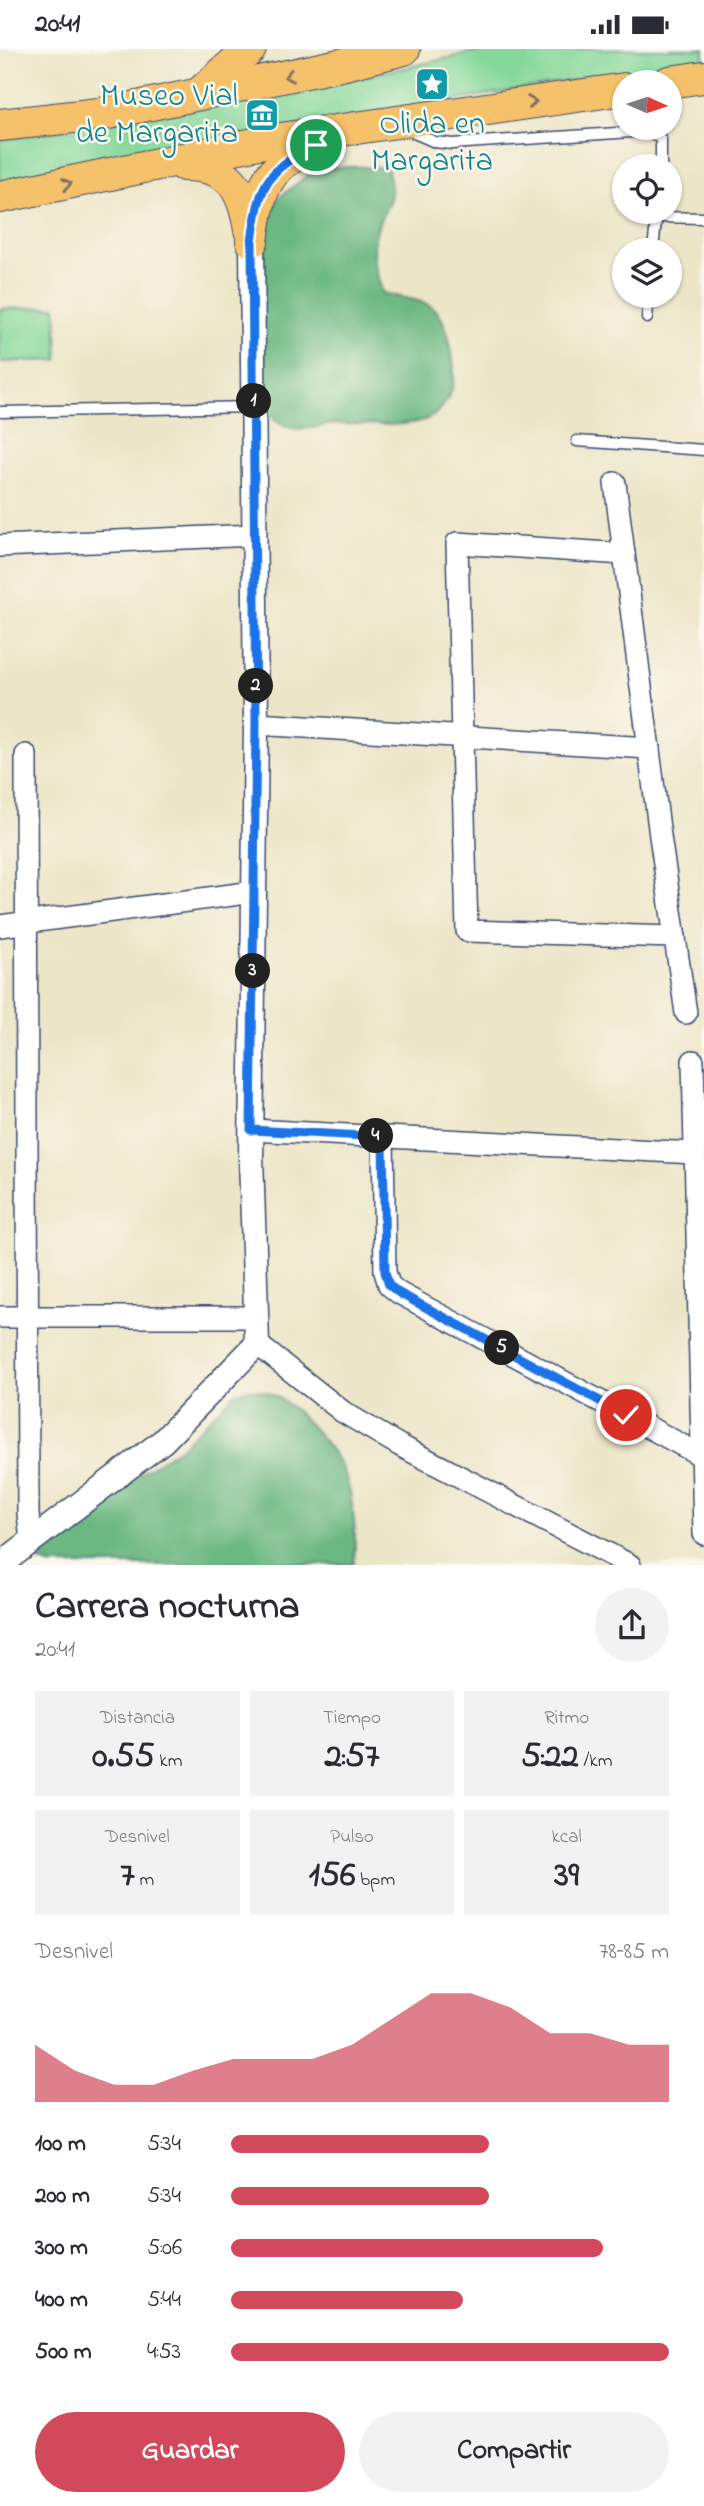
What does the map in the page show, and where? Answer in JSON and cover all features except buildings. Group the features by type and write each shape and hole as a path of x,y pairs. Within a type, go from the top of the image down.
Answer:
{"main road":[{"path":"198,95 250,49"},
{"path":"0,125 108,113 345,64 404,49"},
{"path":"682,80 704,77"},
{"path":"0,197 273,140 612,91"},
{"path":"252,241 258,201 276,169 316,145 383,123"},
{"path":"157,165 193,165 224,173 237,186 246,207 252,241"}],"street":[{"path":"5,1565 32,1540 163,1441 257,1344 251,1130 256,724 252,241"},
{"path":"615,483 686,1013"},
{"path":"0,546 255,535"},
{"path":"624,554 457,543 467,932 675,937"},
{"path":"256,724 649,748"},
{"path":"26,755 28,1514 32,1540"},
{"path":"0,926 254,892"},
{"path":"692,1061 704,1534"},
{"path":"251,1130 695,1153"},
{"path":"383,1137 385,1272 389,1285 399,1293 702,1456"},
{"path":"0,1317 257,1317"},
{"path":"257,1344 343,1412 399,1445 630,1565"}],"lane":[{"path":"383,123 435,142 452,144 647,131 661,139 661,154"},
{"path":"682,216 704,218"},
{"path":"647,318 648,308"},
{"path":"0,412 254,407"},
{"path":"577,441 704,450"}],"green space":[{"name":"Museo Vial de Margarita","path":"487,49 704,49 704,59 636,70 612,70 612,74 0,184 0,140 305,88"},
{"path":"337,167 387,167 390,199 378,226 374,244 378,279 383,293 429,305 439,315 452,355 454,376 451,393 434,415 415,422 388,425 333,424 301,429 287,427 275,420 259,403 260,296 271,213 279,198 317,171"},
{"path":"56,307 58,360 0,362 0,309"},
{"path":"251,1389 267,1392 290,1406 314,1429 334,1455 346,1478 353,1510 354,1564 50,1565 31,1557 32,1545 181,1447 236,1392"}],"place":[{"name":"Olida en Margarita","path":"432,84"},
{"name":"Museo Vial de Margarita","path":"262,115"}],"route":[{"path":"316,145 276,169 258,201 252,241 256,724 251,1130 383,1137 385,1272 389,1285 399,1293 626,1415"}]}
